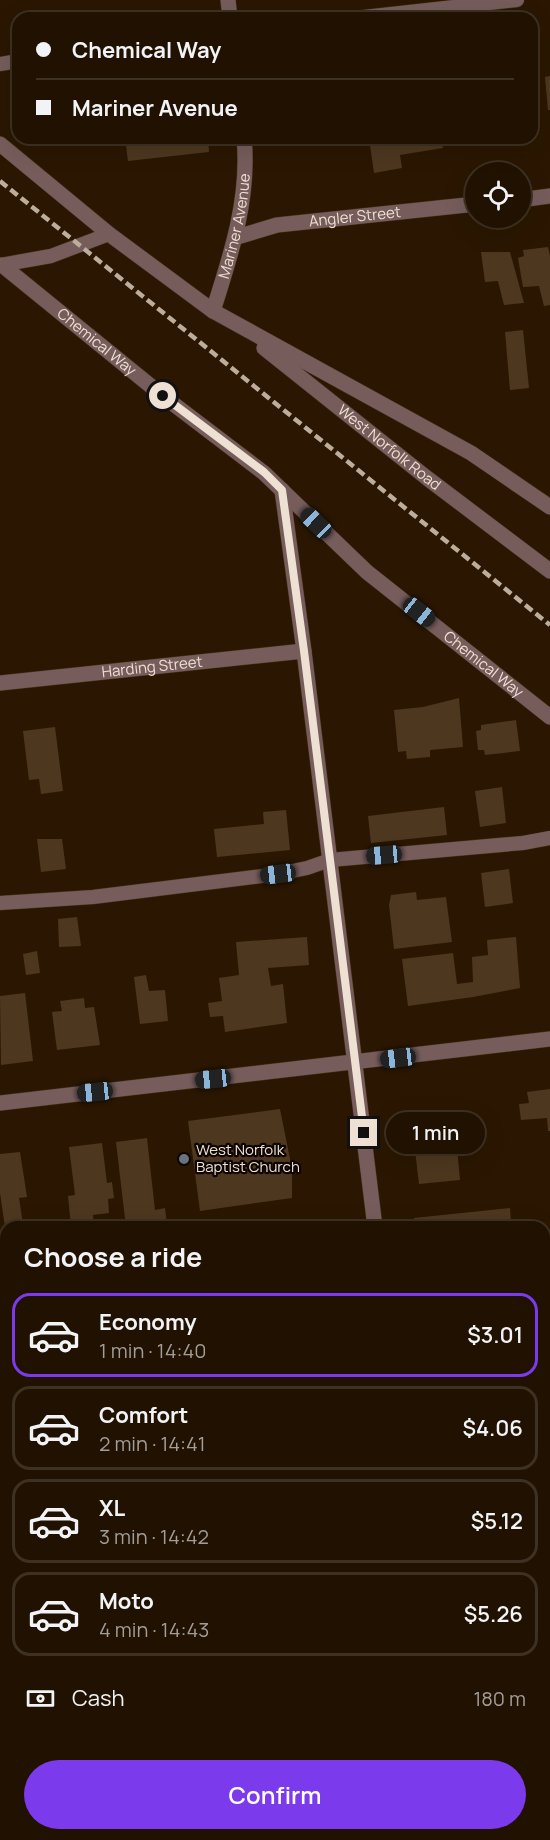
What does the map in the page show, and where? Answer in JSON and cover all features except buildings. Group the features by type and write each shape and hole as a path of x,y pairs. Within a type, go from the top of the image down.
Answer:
{"street":[{"name":"West Norfolk Road","path":"0,144 109,234 213,311 471,453 550,507"},
{"name":"Mariner Avenue","path":"213,311 237,237 246,161 245,144"},
{"path":"531,199 550,196"},
{"name":"Angler Street","path":"237,237 277,225 465,205"},
{"name":"Chemical Way","path":"1,264 163,396 264,472 367,572 550,717"},
{"name":"West Norfolk Road","path":"231,322 427,478 550,571"},
{"path":"282,490 374,1221"},
{"name":"Harding Street","path":"0,682 304,651"},
{"path":"0,1103 550,1039"}],"lane":[{"path":"409,12 517,0"},
{"path":"1,264 51,256 109,234"},
{"path":"0,903 93,897 278,874 330,860 523,843 550,838"}],"railway":[{"path":"0,181 550,625"}],"place":[{"name":"West Norfolk Baptist Church","path":"184,1159"}],"route":[{"path":"163,396 264,472 282,490 364,1133"}]}
